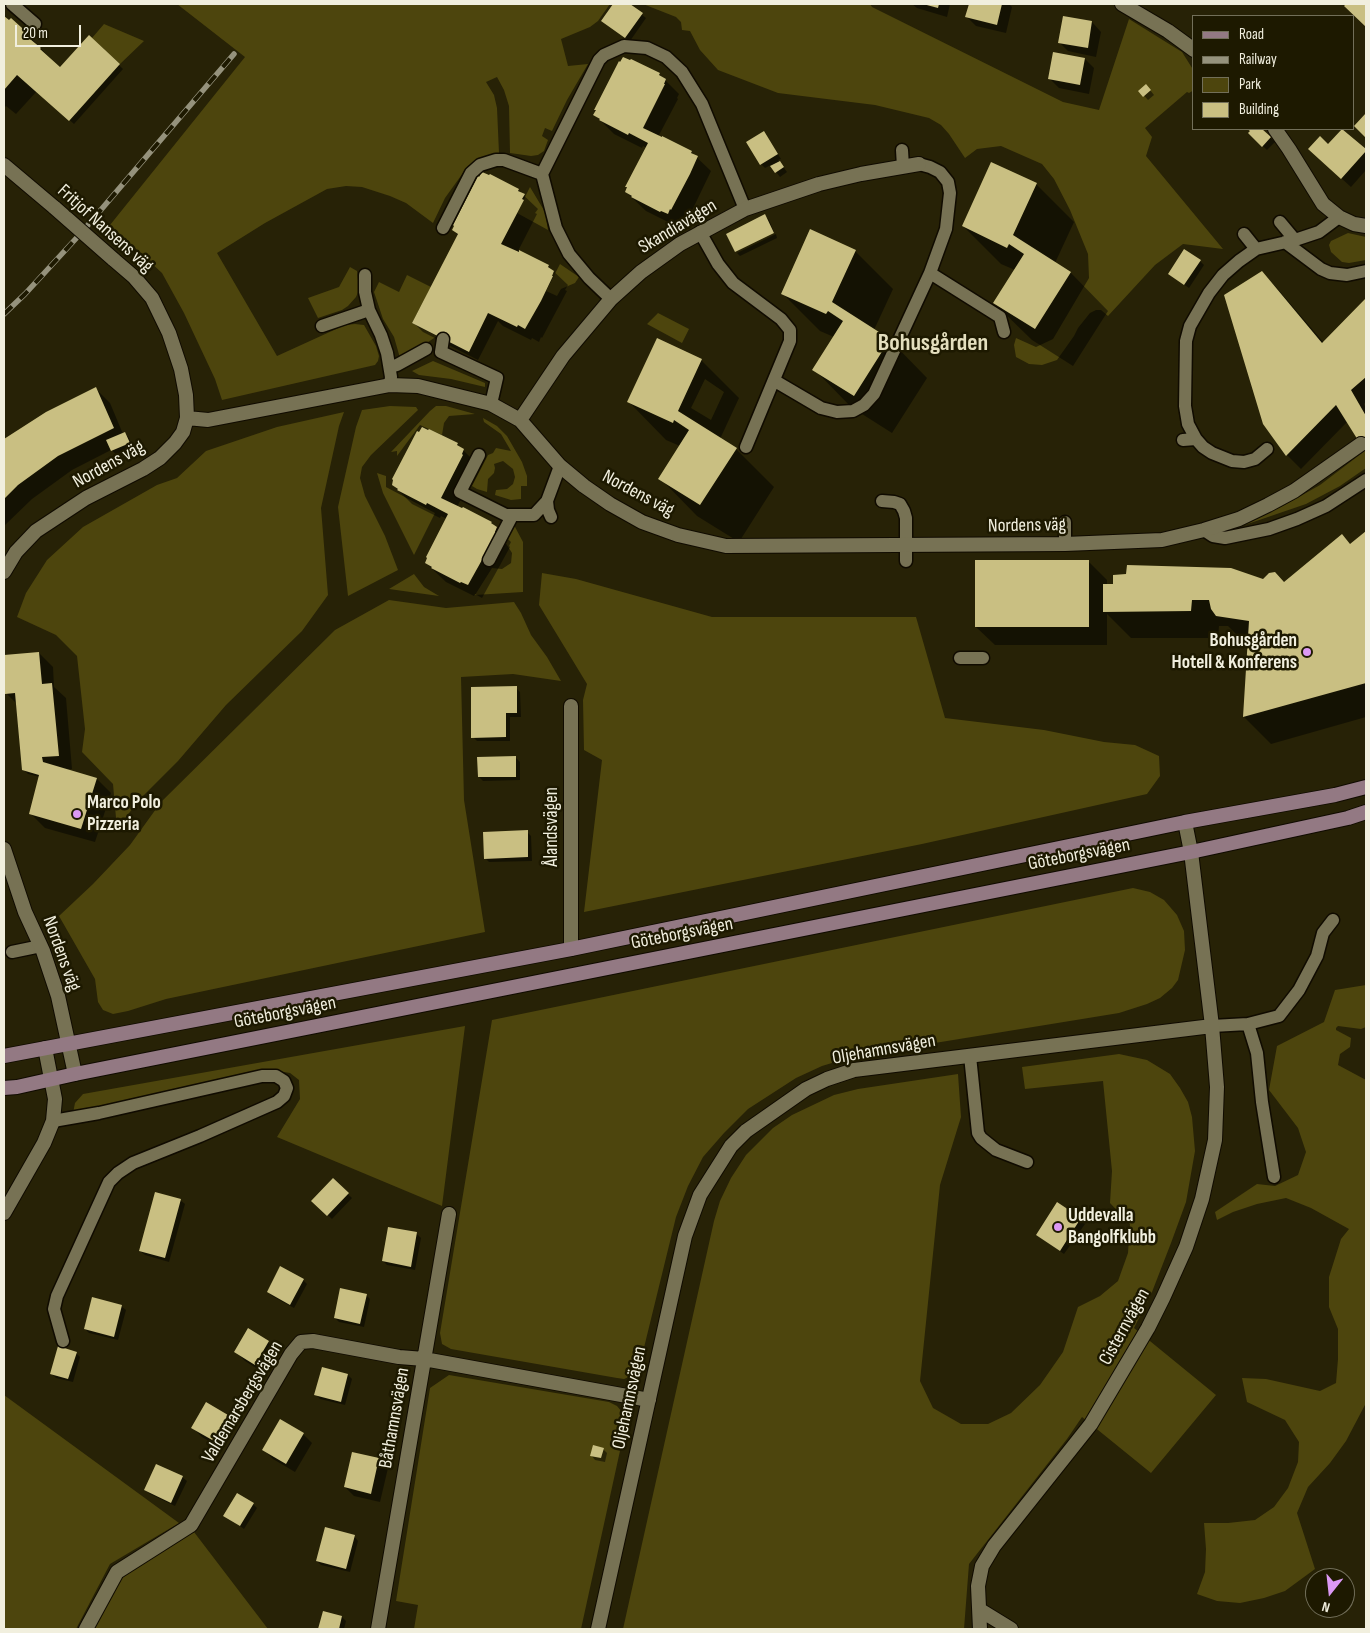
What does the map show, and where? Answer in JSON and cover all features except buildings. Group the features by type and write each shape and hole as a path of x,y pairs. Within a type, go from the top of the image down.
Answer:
{"main road":[{"name":"Göteborgsvägen","path":"4,1056 571,949 1185,822 1335,796 1366,787"},
{"name":"Göteborgsvägen","path":"4,1088 1190,852 1339,820 1366,812"}],"street":[{"path":"1122,4 1168,31 1192,49"},
{"path":"1276,130 1323,204 1339,217 1354,224 1366,226"},
{"name":"Skandiavägen","path":"520,420 563,356 611,299 641,272 680,244 745,209 819,184 861,174 919,164"},
{"name":"Fritjof Nansens väg","path":"4,165 134,277 152,298 169,333 181,369 186,395 187,418"},
{"name":"Nordens väg","path":"4,572 16,552 36,531 86,498 143,469 160,458 183,432 187,418 208,420 390,385 418,386 491,404 520,420 560,466 610,504 642,522 678,535 726,546 1066,544 1162,540 1204,530 1238,519 1294,491 1361,444"},
{"name":"Ålandsvägen","path":"571,706 571,949"},
{"path":"1185,822 1212,1026"},
{"name":"Nordens väg","path":"4,849 58,996 70,1043 75,1074"},
{"name":"Oljehamnsvägen","path":"598,1629 691,1215 714,1171 736,1141 746,1131 806,1089 854,1070 1212,1026"},
{"name":"Cisternvägen","path":"980,1629 978,1586 982,1566 994,1546 1091,1424 1144,1335 1186,1247 1202,1199 1215,1140 1217,1087 1212,1026"},
{"path":"4,1213 44,1143 52,1121 55,1099 44,1048"},
{"name":"Båthamnsvägen","path":"378,1629 449,1214"},
{"name":"Valdemarsbergsvägen","path":"86,1629 117,1572 191,1525 286,1363 301,1342 313,1341 400,1357 424,1359 649,1400"},
{"path":"980,1610 1011,1629"}],"lane":[{"path":"12,4 35,24"},
{"path":"611,299 584,276 569,254 556,228 542,174 599,60 604,55 624,46 647,48 666,57 682,72 689,80 702,104 745,209"},
{"path":"902,150 903,167"},
{"path":"443,228 471,174 480,165 496,160 504,160 542,174"},
{"path":"775,381 821,408 837,412 852,411 864,406 874,394 930,273 946,230 950,193 948,182 940,172 919,164"},
{"path":"1267,449 1255,460 1244,462 1232,461 1190,439 1185,406 1186,341 1190,326 1202,302 1216,284 1238,262 1256,248 1290,241 1319,232 1339,217"},
{"path":"1280,222 1290,241 1321,269 1330,273 1347,274 1366,271"},
{"path":"700,232 718,264 733,283 781,319 790,330 790,341 775,381 746,447"},
{"path":"1244,234 1256,248"},
{"path":"930,273 1000,317 1004,332"},
{"path":"365,275 369,310 385,345 390,367 390,385"},
{"path":"322,326 369,310"},
{"path":"443,339 441,352 497,378 491,404"},
{"path":"390,367 426,349"},
{"path":"479,455 460,492 506,515 512,516 534,515 547,501 560,466"},
{"path":"1204,530 1213,536 1225,538 1269,529 1326,506 1366,480"},
{"path":"547,501 551,517"},
{"path":"882,501 900,504 904,511 906,518 906,561"},
{"path":"489,560 512,516"},
{"path":"1065,522 1066,544"},
{"path":"960,658 983,658"},
{"path":"1212,1026 1248,1024 1279,1016 1299,990 1317,956 1323,933 1333,920"},
{"path":"12,952 41,946"},
{"path":"1248,1024 1257,1053 1262,1102 1274,1177"},
{"path":"970,1056 978,1132 981,1138 996,1150 1027,1162"},
{"path":"52,1121 99,1113 262,1076 276,1076 284,1081 287,1088 284,1096 277,1102 133,1163 109,1182 54,1309 63,1341"}],"green space":[{"path":"177,4 610,4 598,21 590,27 561,39 568,66 588,64 552,131 545,128 542,136 548,140 544,151 538,155 510,153 509,106 504,90 497,77 486,82 494,95 497,108 499,153 487,156 468,166 445,198 433,223 406,203 390,196 362,187 346,186 327,189 265,223 217,253 277,356 345,325 355,324 364,325 376,346 379,356 375,365 222,400 215,379 184,313 162,273 110,225 245,57"},
{"path":"643,4 870,4 872,7 1063,102 1099,110 1129,19 1182,52 1192,68 1192,91 1187,92 1145,128 1152,137 1146,156 1223,249 1183,244 1155,265 1108,316 1101,310 1090,313 1057,360 1042,365 1029,364 1016,357 1014,345 1016,338 1036,347 1053,339 1089,278 1088,254 1070,210 1054,179 1042,164 1001,146 977,149 965,158 941,125 929,118 875,105 778,93 718,70 700,50 690,31 682,30 681,22 676,17"},
{"path":"104,24 144,41 120,64 92,38"},
{"path":"530,187 545,212 548,230 517,213"},
{"path":"1348,233 1366,237 1366,260 1349,263 1342,262 1331,252 1329,245 1331,241"},
{"path":"560,264 579,277 575,283 561,289 557,296 546,291"},
{"path":"350,267 357,271 359,290 356,297 342,310 318,318 308,298 339,287"},
{"path":"407,275 431,287 412,323 437,336 412,353 400,358 394,337 383,319 374,292 379,282 399,292"},
{"path":"658,313 689,329 682,343 647,324"},
{"path":"433,361 485,383 485,387 451,379 419,375 412,371"},
{"path":"705,379 724,392 711,420 691,408"},
{"path":"390,406 416,407 418,410 371,455 362,467 360,478 365,496 385,536 398,570 348,596 338,507 356,427 362,410"},
{"path":"436,406 446,406 475,414 449,416 444,423 442,435 420,425 397,456 397,451 391,452 430,411"},
{"path":"344,412 339,426 321,508 328,595 302,631 226,705 178,761 139,800 117,829 113,784 82,752 85,729 77,656 56,635 17,617 26,593 47,560 83,527 157,485 177,478 206,451 277,427"},
{"path":"483,418 497,426 507,436 522,462 527,476 527,486 521,486 521,499 511,500 495,495 496,490 507,489 513,484 515,477 513,469 503,461 494,464 494,473 488,479 487,492 472,486 488,455 493,453 496,448 511,451 501,434 484,422"},
{"path":"1366,450 1366,468 1340,486 1306,504 1232,528 1281,507 1320,485"},
{"path":"377,473 386,476 386,487 435,513 414,555 383,493"},
{"path":"514,525 523,542 523,592 475,595 492,568 502,569 511,563 512,553 505,542"},
{"path":"542,573 576,579 712,617 916,617 945,718 1044,730 1104,742 1135,745 1159,756 1160,776 1147,794 922,844 584,912 602,760 584,750 583,700 587,684 539,605"},
{"path":"414,574 424,587 439,596 389,589"},
{"path":"389,600 446,608 514,602 531,635 561,681 513,674 461,677 464,800 485,932 166,999 128,1011 113,1014 103,1010 98,1002 95,979 59,916 130,845 161,802 335,630"},
{"path":"1133,888 1150,892 1164,900 1177,915 1184,931 1185,950 1178,980 1160,998 1119,1013 855,1056 822,1066 796,1078 748,1109 703,1157 688,1186 676,1217 636,1374 624,1379 617,1378 451,1349 442,1344 440,1333 492,1020"},
{"path":"1366,985 1366,1027 1361,1029 1338,1026 1336,1030 1351,1038 1350,1047 1340,1054 1338,1065 1366,1080 1366,1403 1346,1441 1330,1463 1308,1487 1297,1513 1315,1568 1305,1568 1305,1576 1285,1591 1240,1603 1217,1601 1197,1594 1205,1572 1204,1523 1255,1520 1274,1507 1288,1488 1298,1462 1299,1442 1285,1420 1247,1402 1242,1378 1266,1379 1320,1391 1336,1383 1338,1329 1329,1307 1329,1277 1341,1239 1349,1229 1311,1208 1286,1198 1257,1204 1217,1220 1215,1212 1257,1184 1275,1186 1298,1175 1306,1152 1298,1128 1269,1090 1277,1046 1324,1022 1335,990"},
{"path":"465,1026 442,1206 277,1137 300,1099 299,1080 290,1073 278,1071 73,1113 75,1103 83,1094"},
{"path":"1119,1054 1147,1060 1170,1074 1188,1102 1192,1117 1195,1151 1186,1202 1152,1292 1134,1328 1216,1395 1151,1473 1082,1417 1067,1439 969,1564 964,1629 623,1629 714,1221 720,1201 731,1178 746,1155 773,1128 792,1115 834,1095 858,1089 958,1074 961,1117 940,1185 920,1381 933,1408 961,1424 988,1424 1011,1413 1040,1385 1063,1352 1078,1307 1100,1296 1118,1281 1128,1253 1130,1224 1110,1203 1112,1171 1103,1081 1025,1089 1022,1067"},
{"path":"449,1375 609,1402 617,1406 622,1412 625,1428 581,1629 414,1629 418,1605 396,1601 430,1388"},
{"path":"4,1395 179,1523 110,1564 76,1629 4,1629"},
{"path":"194,1532 268,1629 94,1629 118,1579"}],"railway":[{"path":"4,314 82,232 234,54"}],"place":[{"name":"Bohusgården Hotell & Konferens","path":"1307,652"},
{"name":"Marco Polo Pizzeria","path":"77,814"},
{"name":"Uddevalla Bangolfklubb","path":"1058,1227"}],"district":[{"name":"Bohusgården","path":"933,344"}]}
